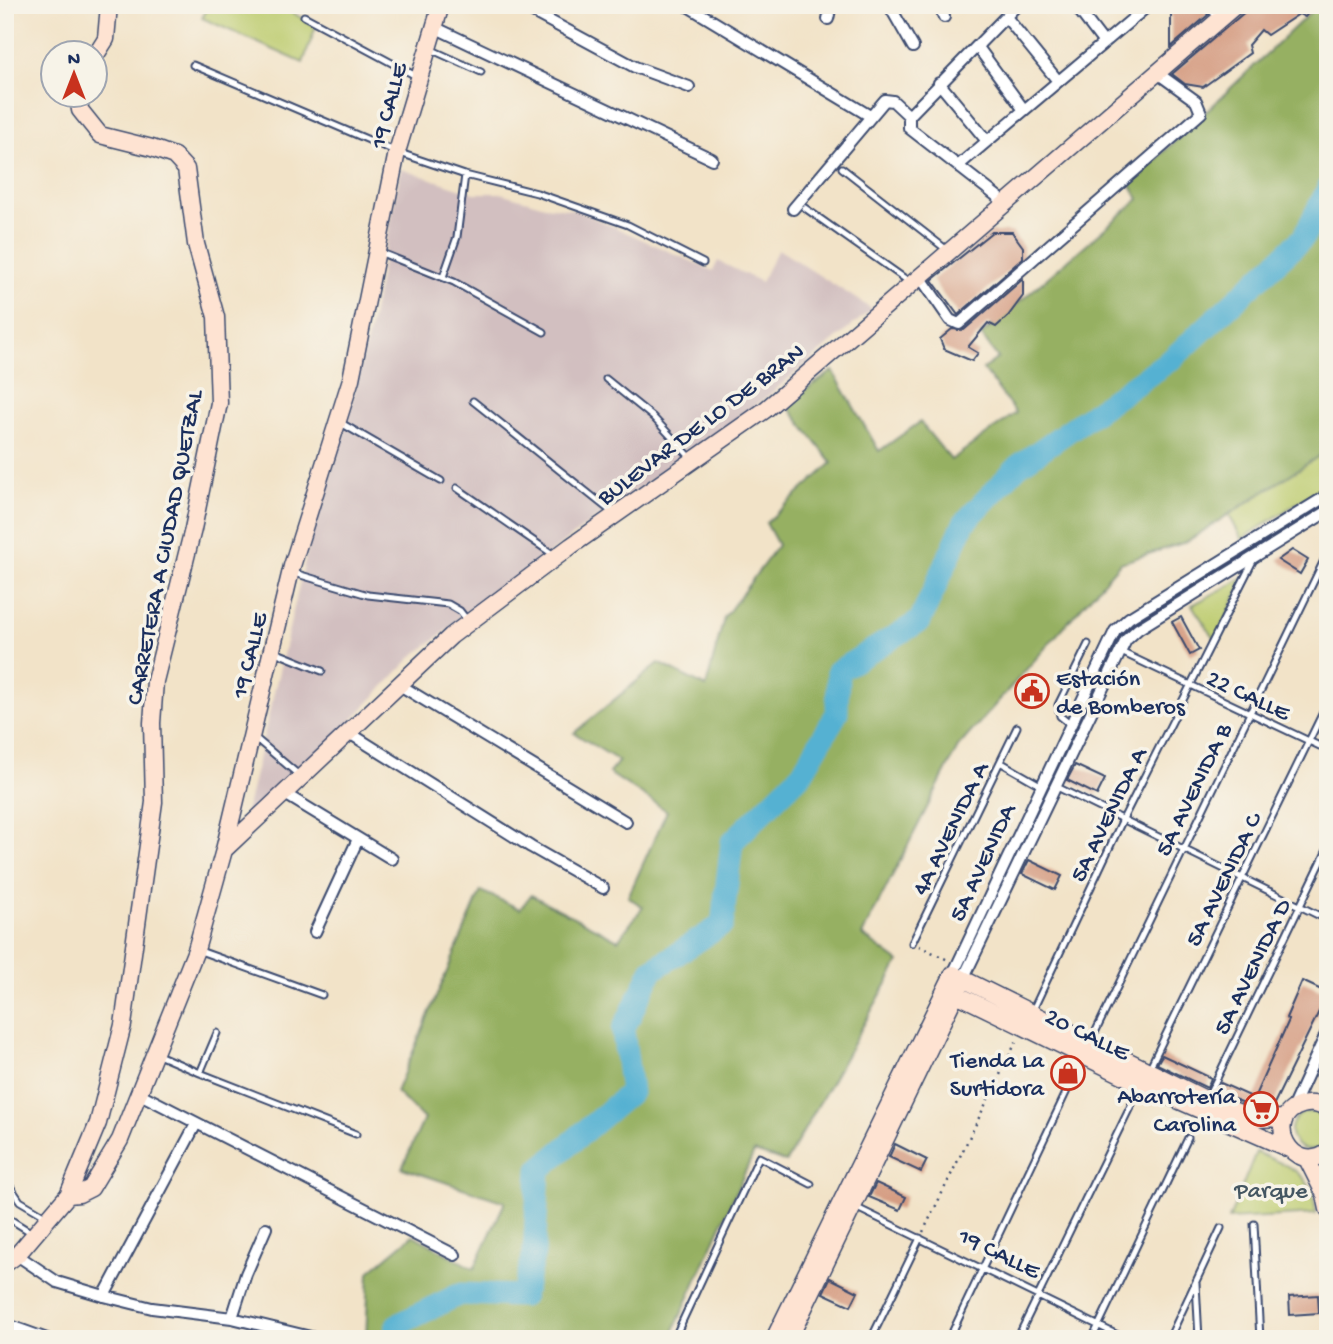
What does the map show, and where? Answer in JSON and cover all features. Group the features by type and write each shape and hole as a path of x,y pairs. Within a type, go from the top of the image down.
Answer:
{"street":[{"path":"106,38 109,5"},
{"path":"520,5 635,67 689,87"},
{"path":"686,5 870,116"},
{"path":"828,19 831,5"},
{"path":"889,5 913,47"},
{"path":"939,5 944,17"},
{"path":"1007,204 909,128 909,116 1017,5"},
{"path":"1075,5 1104,43"},
{"path":"1209,5 1222,18"},
{"name":"BULEVAR DE LO DE BRAN","path":"224,850 351,734 398,684 468,623 556,557 765,410 1236,5"},
{"path":"959,165 1143,7"},
{"name":"19 CALLE","path":"11,1260 50,1219 68,1195 79,1194 91,1188 105,1168 140,1094 196,950 224,850 291,572 351,379 397,152 434,27 437,8"},
{"path":"1006,17 1058,81"},
{"path":"434,27 712,159"},
{"path":"976,46 1024,110"},
{"path":"917,281 950,320 960,324 1202,113 1196,101 1156,72"},
{"path":"939,83 986,141"},
{"path":"793,209 885,100 893,101 909,116"},
{"name":"CARRETERA A CIUDAD QUETZAL","path":"68,1195 98,1123 123,1025 154,802 152,723 155,681 193,529 219,403 216,317 196,244 186,169 174,156 100,135 80,108"},
{"name":"5A AVENIDA","path":"774,1339 1055,786 1071,725 1121,624 1328,495"},
{"name":"5A AVENIDA","path":"789,1339 854,1206 1042,786 1061,760 1119,651 1138,628 1328,511"},
{"path":"398,684 626,822"},
{"path":"351,734 531,847 604,888"},
{"path":"285,794 392,859"},
{"path":"315,932 358,839"},
{"name":"20 CALLE","path":"955,980 1027,1021 1307,1159"},
{"path":"1289,1149 1282,1134 1288,1114 1328,1030"},
{"name":"20 CALLE","path":"1144,1078 1255,1119 1288,1114 1307,1104 1328,1110"},
{"path":"140,1094 455,1255"},
{"path":"104,1296 196,1124"},
{"path":"1328,1152 1307,1159 1324,1189 1328,1209"},
{"path":"232,1318 246,1274 266,1228"},
{"path":"11,1260 58,1282 104,1296 152,1308 232,1318 319,1339"},
{"path":"5,1324 47,1339"}],"lane":[{"path":"304,16 418,77"},
{"path":"427,48 481,72"},
{"path":"193,65 397,152 465,175 537,193 628,225 703,263"},
{"path":"842,168 950,252"},
{"path":"443,277 457,237 465,175"},
{"path":"805,208 917,281"},
{"path":"376,250 443,277 544,332"},
{"path":"606,379 653,417 694,461"},
{"path":"473,401 615,515"},
{"path":"338,421 440,481"},
{"path":"457,488 556,557"},
{"name":"5A AVENIDA B","path":"949,1339 1182,849 1328,552"},
{"name":"5A AVENIDA A","path":"1027,1021 1123,819 1256,555"},
{"path":"291,572 368,595 448,604 460,611 468,623"},
{"path":"1071,725 1060,716 1058,705 1088,644"},
{"path":"272,651 322,671"},
{"name":"22 CALLE","path":"1119,651 1328,750"},
{"name":"5A AVENIDA C","path":"1017,1339 1328,702"},
{"name":"4A AVENIDA A","path":"912,943 1017,727"},
{"path":"252,735 302,778"},
{"path":"1000,762 1042,786"},
{"path":"1055,786 1328,920"},
{"name":"5A AVENIDA D","path":"1207,1100 1328,848"},
{"path":"196,950 322,995"},
{"path":"200,1073 217,1033"},
{"path":"156,1054 356,1134"},
{"path":"1092,1339 1188,1138"},
{"path":"674,1339 759,1157 811,1184"},
{"path":"5,1179 20,1201 50,1219"},
{"name":"19 CALLE","path":"854,1206 1126,1339"},
{"path":"5,1216 35,1235"},
{"path":"1254,1224 1260,1339"},
{"path":"1169,1339 1220,1228"},
{"path":"871,1339 920,1238"},
{"path":"1196,1282 1199,1339"}],"path":[{"path":"912,943 955,980"},
{"path":"920,1238 1027,1021"}],"shaded area":[{"path":"401,169 474,193 500,193 545,206 576,210 713,271 718,261 761,282 778,249 872,309 752,409 588,524 413,656 327,746 244,820 312,531 346,427 369,333"}],"green space":[{"path":"208,5 296,5 293,13 316,26 303,63 202,18"},
{"path":"1318,5 1328,5 1328,450 1186,542 1120,563 958,747 862,935 899,962 786,1162 754,1152 670,1339 366,1339 369,1272 413,1235 474,1269 505,1202 402,1168 424,1119 396,1092 481,891 520,909 531,895 618,940 643,907 628,897 667,811 609,773 619,761 574,733 659,663 706,687 724,618 778,545 766,523 832,463 786,404 833,371 879,451 920,422 951,460 1016,413 983,369 998,358 981,335 1139,199 1130,184"},
{"path":"1328,450 1328,483 1242,539 1229,515"},
{"path":"1245,577 1216,641 1192,605"},
{"path":"1310,1112 1324,1117 1329,1131 1324,1145 1310,1150 1296,1145 1291,1131 1296,1117"},
{"name":"Parque","path":"1256,1152 1290,1167 1305,1180 1314,1199 1316,1214 1229,1219"}],"building":[{"path":"1171,5 1201,5 1208,15 1171,47"},
{"path":"1253,5 1315,5 1305,17 1299,14 1267,35 1261,30 1248,45 1250,53 1203,87 1185,84 1172,74"},
{"path":"992,232 1012,232 1023,247 1023,258 958,315 932,280"},
{"path":"1023,279 1023,296 1008,316 996,327 988,323 968,347 978,353 972,361 944,349 940,339 952,329 964,330"},
{"path":"1292,550 1308,560 1300,574 1278,560"},
{"path":"1181,617 1199,650 1190,655 1172,622"},
{"path":"1075,765 1105,779 1097,795 1067,780"},
{"path":"1029,860 1062,876 1055,890 1022,874"},
{"path":"1302,981 1328,993 1272,1108 1257,1108 1216,1092 1221,1083 1254,1098 1289,1020 1286,1018"},
{"path":"1162,1055 1211,1078 1207,1088 1157,1064"},
{"path":"895,1144 927,1160 921,1172 889,1157"},
{"path":"876,1183 906,1197 900,1210 869,1197"},
{"path":"830,1278 858,1292 851,1306 823,1293"},
{"path":"1318,1295 1319,1313 1290,1315 1289,1297"}],"waterway":[{"path":"395,1339 397,1325 460,1294 523,1296 534,1253 539,1170 631,1092 623,1030 652,970 722,925 732,842 802,773 837,713 838,671 920,621 964,523 1018,466 1173,358 1303,238 1328,189"}],"place":[{"name":"Estación de Bomberos","path":"1032,691"},
{"name":"Tienda La Surtidora","path":"1068,1073"},
{"name":"Abarrotería Carolina","path":"1261,1109"}]}
